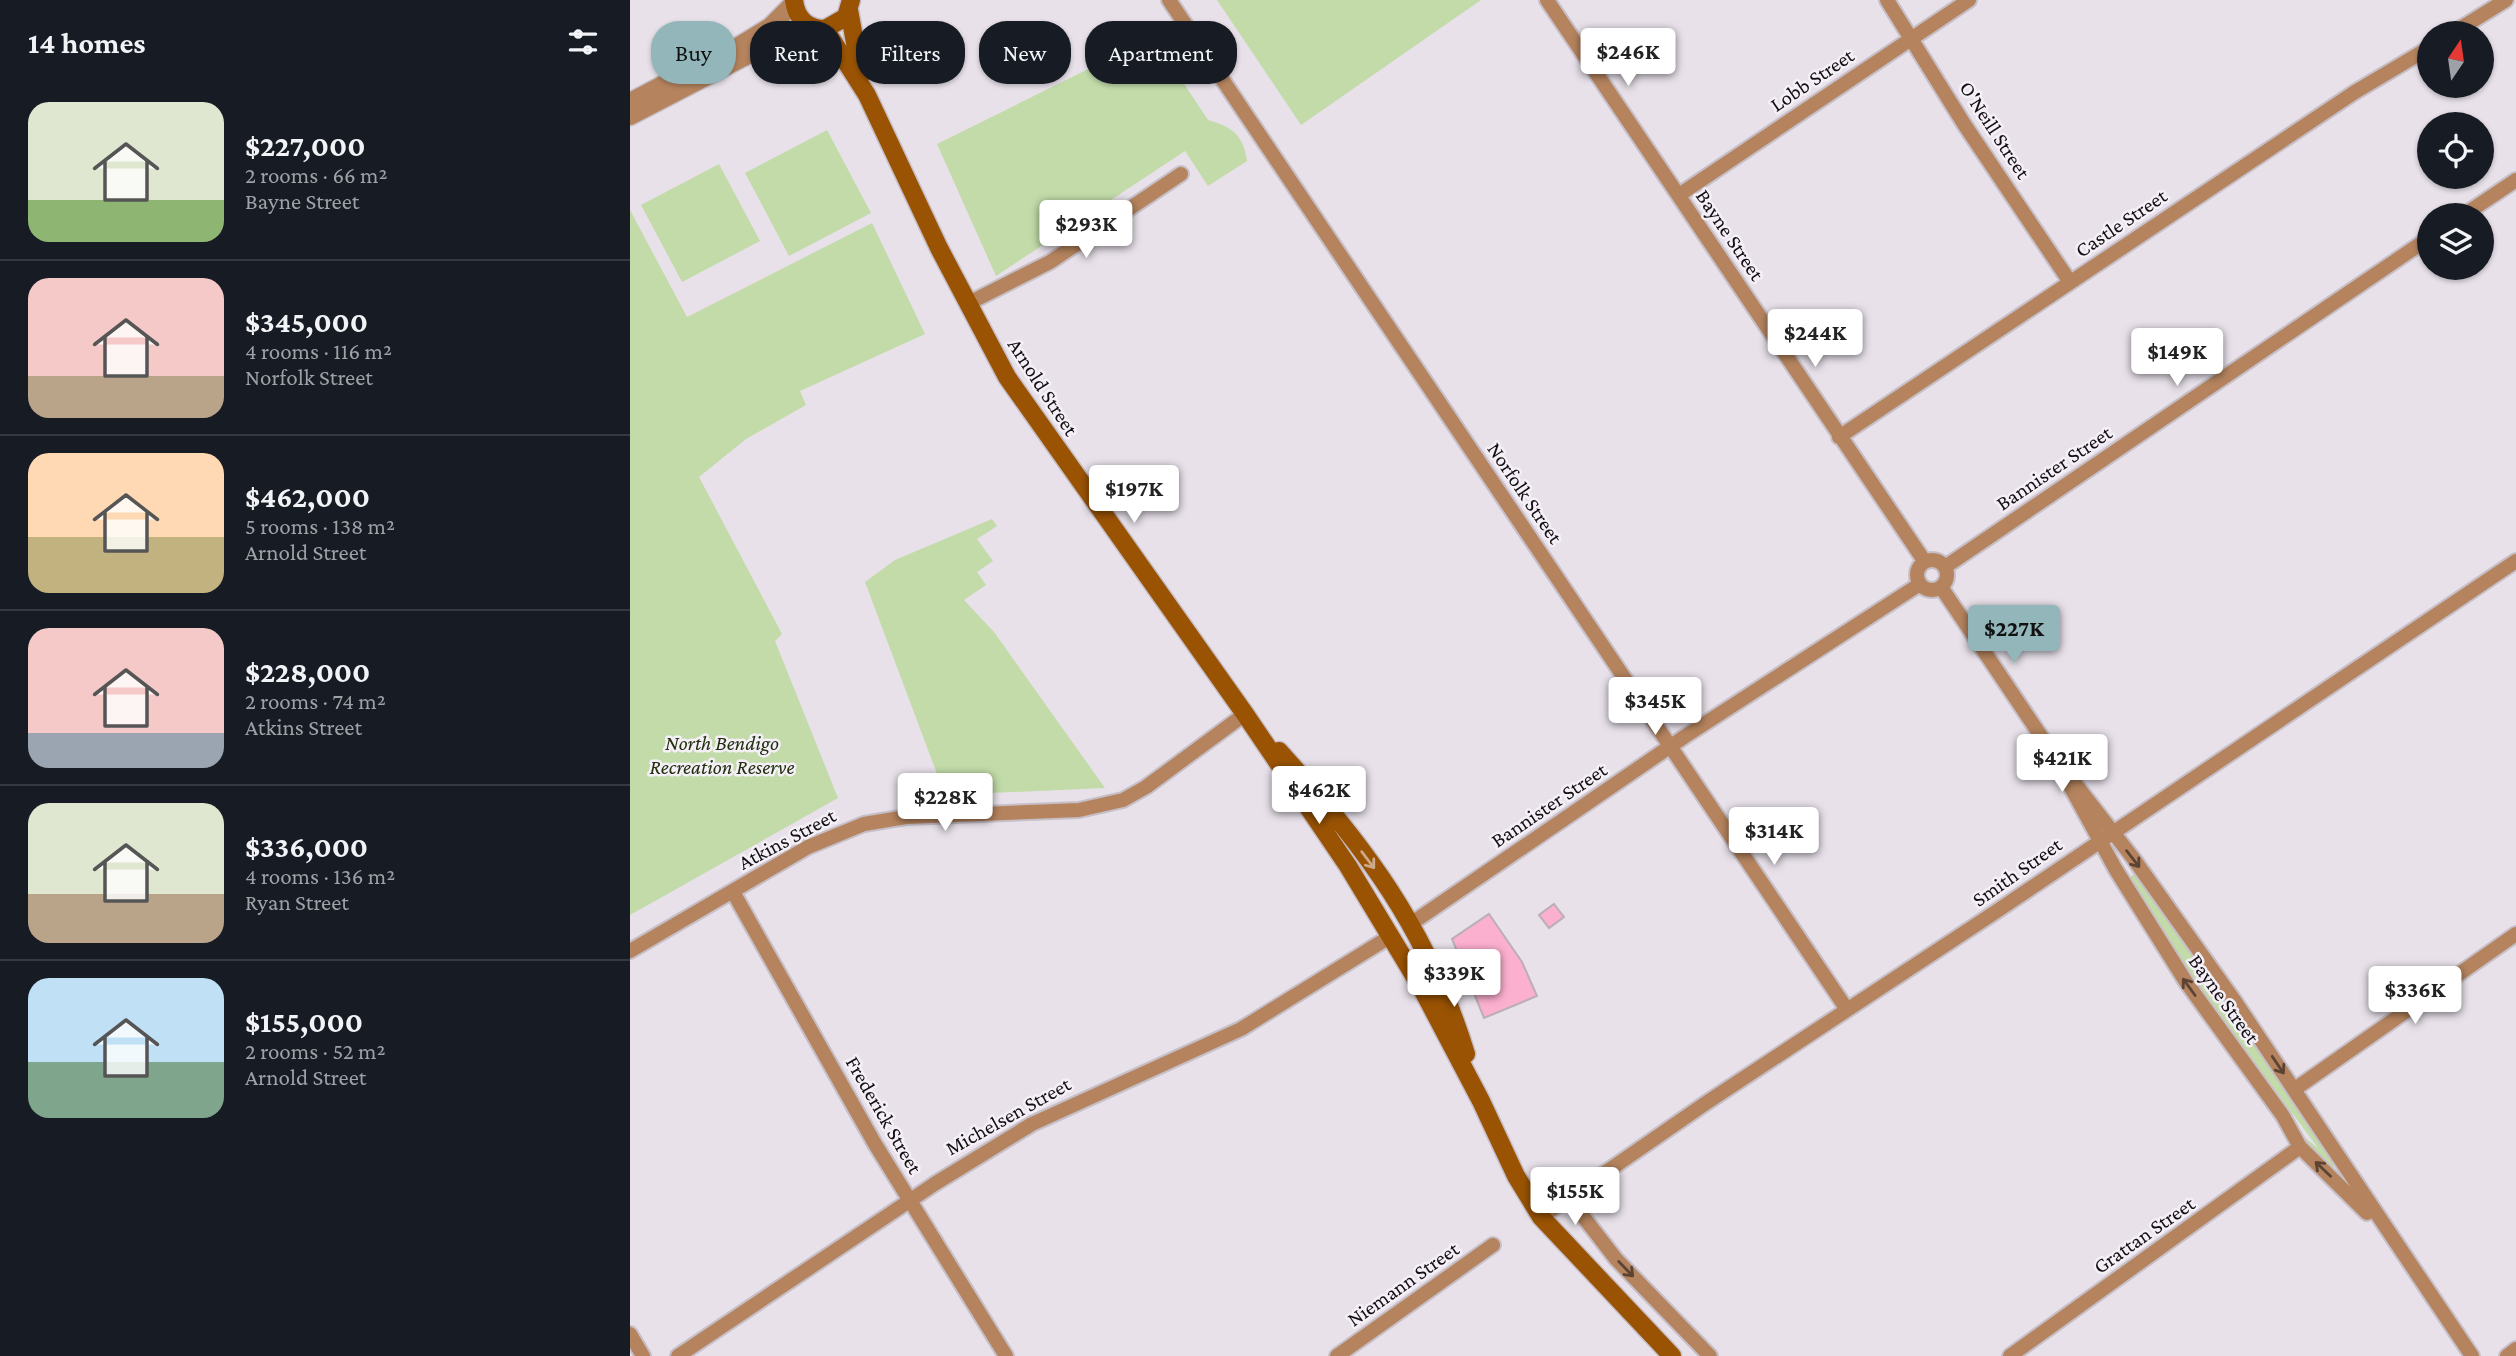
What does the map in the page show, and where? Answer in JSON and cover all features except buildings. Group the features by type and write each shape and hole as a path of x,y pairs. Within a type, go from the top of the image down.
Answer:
{"main road":[{"name":"Arnold Street","path":"794,1 799,17 806,21"},
{"name":"Arnold Street","path":"851,4 853,39 867,95"},
{"path":"841,21 851,4"},
{"name":"Arnold Street","path":"842,61 867,95 967,304 1007,377 1038,425 1245,714 1348,866 1391,936 1481,1101 1516,1176 1541,1217 1671,1355"},
{"name":"Arnold Street","path":"1245,714 1329,808 1412,923 1448,998 1481,1101"},
{"name":"Michelsen Street","path":"1391,936 1412,923"}],"street":[{"name":"Norfolk Street","path":"1169,0 1846,1008"},
{"name":"Bayne Street","path":"1547,0 1925,562"},
{"name":"O'Neill Street","path":"1887,0 1964,124 2070,282"},
{"name":"Lobb Street","path":"1679,195 1969,0"},
{"path":"2472,21 2506,0"},
{"path":"630,102 765,32 794,1"},
{"path":"630,116 750,54"},
{"name":"Castle Street","path":"1839,437 2354,92 2417,55"},
{"path":"967,304 1050,262 1181,174"},
{"path":"2482,203 2516,180"},
{"name":"Bannister Street","path":"1945,567 2417,246"},
{"path":"1936,560 1945,567 1946,580 1941,587 1930,589 1920,583 1918,570 1925,562 1936,560"},
{"name":"Smith Street","path":"1541,1217 1846,1008 1997,911 2516,561"},
{"name":"Bannister Street","path":"1412,923 1672,746 1920,583"},
{"name":"Bayne Street","path":"1941,587 2106,836 2167,955 2283,1116 2300,1147 2388,1235"},
{"name":"Atkins Street","path":"630,951 808,848 864,824 906,817 1079,810 1111,804 1146,787 1245,714"},
{"name":"Bayne Street","path":"2106,836 2167,905 2295,1089 2388,1235 2472,1356"},
{"name":"Frederick Street","path":"733,891 909,1201 1006,1356"},
{"path":"2295,1089 2516,934"},
{"name":"Michelsen Street","path":"678,1356 909,1201 1031,1124 1241,1029 1391,936"},
{"name":"Grattan Street","path":"2010,1356 2300,1147"},
{"path":"1568,1197 1616,1259 1710,1356"},
{"name":"Niemann Street","path":"1347,1353 1493,1245"},
{"path":"630,1334 643,1356"},
{"path":"2507,1356 2516,1349"}],"green space":[{"path":"1217,0 1481,0 1301,125 1237,30 1237,21 1231,21"},
{"path":"1085,71 1085,84 1184,84 1208,120 1235,133 1243,144 1247,161 1208,186 1185,151 996,276 937,144 1058,84 1071,84 1071,78"},
{"path":"827,130 871,213 789,256 745,173"},
{"path":"719,164 760,241 682,282 641,205"},
{"name":"North Bendigo Recreation Reserve","path":"630,210 687,317 872,223 925,334 800,391 806,405 746,439 699,477 782,634 775,641 838,798 630,915"},
{"path":"992,519 997,526 977,539 993,561 977,572 986,585 964,600 994,632 1105,788 945,795 865,582 895,560"},
{"path":"2136,873 2338,1163 2330,1169 2300,1140 2304,1137 2318,1148 2177,957 2128,878"}]}
